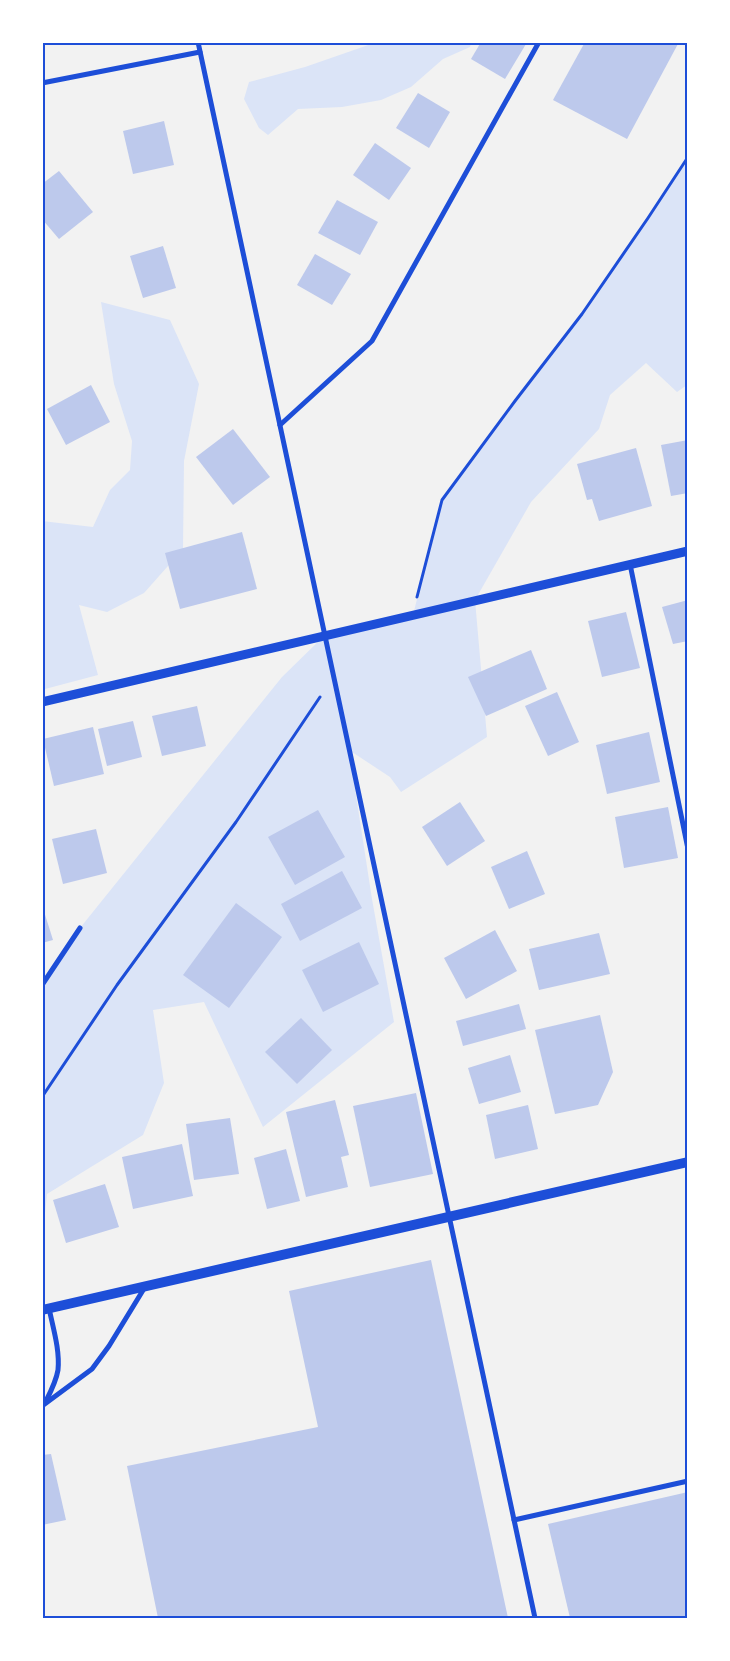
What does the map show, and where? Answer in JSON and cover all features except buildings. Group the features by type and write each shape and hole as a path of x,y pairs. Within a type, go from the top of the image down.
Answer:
{"main road":[{"path":"46,1309 688,1162"}],"street":[{"path":"198,42 535,1618"},
{"path":"280,425 372,341 539,42"},
{"path":"42,83 200,52"},
{"path":"42,702 688,551"},
{"path":"630,564 688,849"},
{"path":"42,985 80,928"},
{"path":"43,1406 92,1369 109,1346 145,1286"},
{"path":"43,1406 53,1388 58,1370 58,1351 46,1309"},
{"path":"514,1520 688,1481"}],"path":[{"path":"413,615 442,500 582,314 688,157"},
{"path":"42,1097 116,985 236,822 334,677"}],"shaded area":[{"path":"377,42 471,43 470,47 443,59 411,87 381,100 342,107 298,109 268,135 259,128 244,99 249,82 305,67"},
{"path":"687,161 687,385 677,392 646,363 610,395 599,429 531,502 475,600 487,737 401,792 390,777 349,750 372,899 394,1022 263,1127 204,1002 153,1010 164,1083 143,1135 47,1194 43,1233 43,985 80,928 282,677 325,635 413,615 442,500 582,314"},
{"path":"101,302 170,320 199,384 184,461 183,549 144,593 107,612 79,605 98,675 45,689 42,677 42,521 93,527 110,490 130,470 132,441 114,384"}]}
